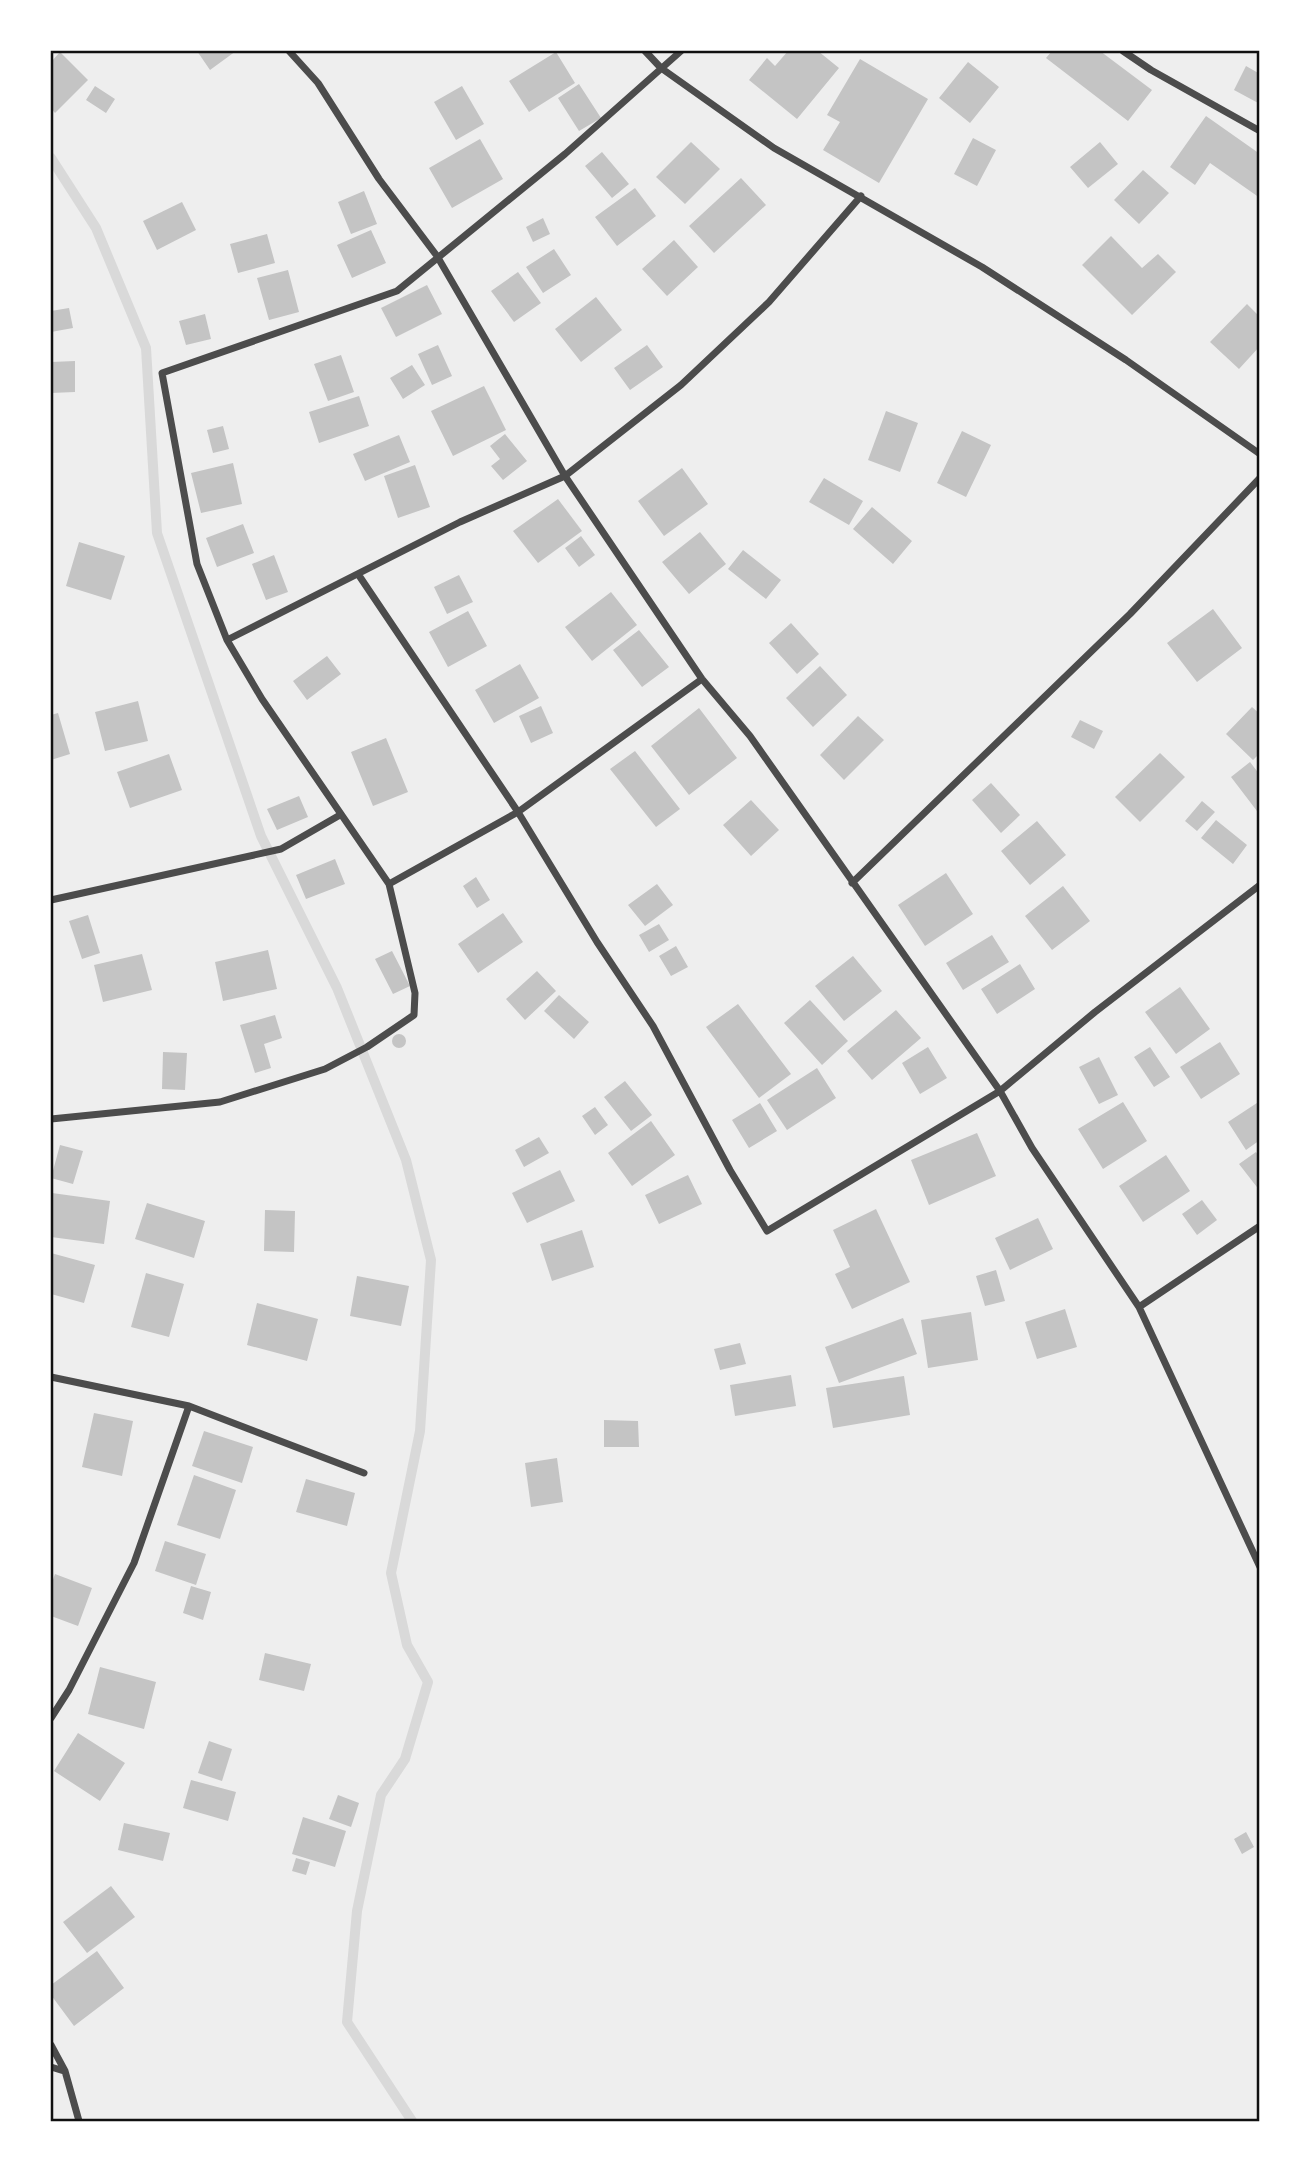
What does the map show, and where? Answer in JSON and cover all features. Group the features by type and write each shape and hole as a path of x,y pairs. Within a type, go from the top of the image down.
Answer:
{"street":[{"path":"289,51 318,83 379,179 437,256 565,477 702,679 750,736 1000,1091 1032,1148 1139,1307 1260,1567"},
{"path":"645,51 661,68 774,148 982,267 1126,359 1260,454"},
{"path":"51,1119 220,1102 325,1069 367,1047 414,1015 415,993 389,884 262,699 227,640 197,564 162,373 397,291 565,154 681,51"},
{"path":"1124,51 1151,70 1260,131"},
{"path":"227,640 460,522 565,477 681,385 769,302 860,196"},
{"path":"852,883 1130,614 1260,478"},
{"path":"358,574 518,812 597,942 653,1026 730,1170 767,1231 1000,1091 1095,1012 1260,884"},
{"path":"389,884 518,812 702,679"},
{"path":"51,900 281,849 340,816"},
{"path":"1139,1307 1260,1226"},
{"path":"51,1377 189,1406 364,1473"},
{"path":"51,1718 69,1690 134,1563 189,1406"},
{"path":"51,2045 65,2071 79,2121"},
{"path":"51,2067 65,2071"}],"shaded area":[{"path":"51,51 1260,51 1260,2121 51,2121"}],"building":[{"path":"197,51 236,51 210,70"},
{"path":"788,51 818,51 839,68 797,119 749,80 767,58 775,66"},
{"path":"1052,51 1100,51 1152,90 1128,121 1046,58"},
{"path":"60,52 88,80 55,113 51,108 51,62"},
{"path":"556,52 575,83 529,112 509,81"},
{"path":"860,59 928,99 879,183 823,150 840,122 827,115"},
{"path":"968,62 999,87 970,123 939,98"},
{"path":"1246,66 1260,74 1260,104 1234,90"},
{"path":"579,84 601,118 579,131 558,98"},
{"path":"95,86 115,99 106,113 86,100"},
{"path":"462,86 484,124 456,140 434,102"},
{"path":"1206,116 1260,154 1260,198 1210,163 1195,185 1170,167"},
{"path":"973,138 996,150 977,186 954,174"},
{"path":"480,139 503,179 452,208 429,168"},
{"path":"691,142 720,169 685,204 656,177"},
{"path":"1100,142 1118,164 1088,188 1070,167"},
{"path":"602,152 629,184 612,198 585,166"},
{"path":"1143,170 1169,193 1139,224 1114,200"},
{"path":"741,178 766,205 714,253 689,226"},
{"path":"635,188 656,216 617,246 595,217"},
{"path":"364,191 377,224 351,234 338,202"},
{"path":"182,202 196,230 157,250 143,221"},
{"path":"543,218 550,234 533,242 526,227"},
{"path":"371,230 386,263 352,278 337,245"},
{"path":"267,234 275,263 238,273 230,244"},
{"path":"1111,236 1142,268 1158,254 1176,272 1132,315 1082,265"},
{"path":"674,240 698,267 667,296 642,269"},
{"path":"554,249 571,275 543,293 526,267"},
{"path":"288,270 299,312 269,320 257,278"},
{"path":"518,272 541,303 514,322 491,291"},
{"path":"427,285 442,314 396,337 381,308"},
{"path":"596,297 622,330 581,362 555,329"},
{"path":"1247,304 1260,317 1260,346 1239,369 1210,342"},
{"path":"69,308 73,328 51,332 51,311"},
{"path":"205,314 211,339 186,345 179,321"},
{"path":"438,345 452,376 432,385 418,354"},
{"path":"647,345 663,367 630,390 614,368"},
{"path":"341,355 354,392 328,401 314,364"},
{"path":"75,361 75,392 51,393 51,362"},
{"path":"412,365 425,385 403,399 390,378"},
{"path":"484,386 506,430 453,456 431,411"},
{"path":"359,396 369,426 319,443 309,412"},
{"path":"886,411 918,423 900,472 868,460"},
{"path":"223,426 229,449 213,453 207,430"},
{"path":"962,431 991,445 966,497 937,483"},
{"path":"505,434 527,461 503,480 491,466 500,459 490,446"},
{"path":"399,435 410,462 365,481 353,454"},
{"path":"233,463 242,504 201,513 191,473"},
{"path":"415,465 430,507 398,518 384,476"},
{"path":"682,468 708,504 664,536 638,501"},
{"path":"824,478 863,501 849,525 809,502"},
{"path":"558,499 582,531 538,563 513,531"},
{"path":"872,507 912,541 893,564 853,529"},
{"path":"243,524 254,553 217,567 206,538"},
{"path":"700,532 726,564 689,594 662,562"},
{"path":"581,536 595,555 579,567 565,548"},
{"path":"79,542 125,556 111,600 66,586"},
{"path":"743,550 781,580 766,599 728,569"},
{"path":"274,555 288,592 266,600 252,564"},
{"path":"459,575 473,602 447,614 434,587"},
{"path":"611,592 637,625 592,661 565,627"},
{"path":"1213,609 1242,648 1197,682 1167,643"},
{"path":"468,611 487,646 448,667 429,632"},
{"path":"791,623 819,654 797,674 769,643"},
{"path":"639,630 669,667 642,687 613,650"},
{"path":"327,656 341,674 307,700 293,681"},
{"path":"520,664 539,698 494,723 475,690"},
{"path":"820,666 847,695 813,727 786,698"},
{"path":"138,701 148,741 105,751 95,712"},
{"path":"541,706 553,733 531,743 519,716"},
{"path":"1252,707 1260,714 1260,753 1253,760 1226,734"},
{"path":"699,708 737,758 689,795 651,746"},
{"path":"58,713 70,754 51,760 51,715"},
{"path":"858,716 884,740 844,780 820,755"},
{"path":"1080,720 1103,731 1094,749 1071,737"},
{"path":"386,738 408,792 373,806 351,752"},
{"path":"635,751 680,809 656,827 610,769"},
{"path":"1160,753 1185,777 1140,822 1115,797"},
{"path":"169,754 182,790 130,808 117,772"},
{"path":"1250,762 1260,775 1260,815 1231,777"},
{"path":"991,783 1020,815 1001,833 972,800"},
{"path":"299,796 308,817 277,830 267,809"},
{"path":"751,800 779,830 751,856 723,825"},
{"path":"1202,801 1215,812 1197,831 1185,821"},
{"path":"1216,820 1247,845 1233,864 1201,838"},
{"path":"1037,821 1066,855 1030,885 1001,851"},
{"path":"335,859 345,884 306,899 296,875"},
{"path":"946,873 973,914 925,946 898,905"},
{"path":"476,877 490,900 477,908 463,886"},
{"path":"657,884 673,905 645,926 628,905"},
{"path":"1063,886 1090,921 1052,950 1025,916"},
{"path":"503,913 523,942 478,973 458,944"},
{"path":"88,915 100,953 82,959 69,921"},
{"path":"659,924 669,940 649,952 639,935"},
{"path":"992,935 1009,962 963,990 946,963"},
{"path":"676,946 688,967 671,976 659,956"},
{"path":"268,950 277,989 223,1001 215,962"},
{"path":"392,951 410,986 393,994 375,959"},
{"path":"142,954 152,990 103,1002 94,965"},
{"path":"853,956 882,991 844,1021 815,986"},
{"path":"1020,964 1035,989 997,1014 981,989"},
{"path":"537,971 556,991 525,1020 506,999"},
{"path":"1180,987 1210,1029 1176,1054 1145,1012"},
{"path":"559,995 589,1022 574,1039 544,1011"},
{"path":"810,1000 848,1041 822,1065 784,1023"},
{"path":"738,1004 791,1074 759,1098 706,1027"},
{"path":"896,1010 921,1038 872,1080 847,1051"},
{"path":"275,1015 282,1038 264,1044 271,1068 255,1073 240,1025"},
{"path":"396,1034 402,1034 406,1041 402,1048 396,1048 392,1044 392,1038"},
{"path":"1220,1042 1240,1074 1201,1099 1180,1067"},
{"path":"928,1047 947,1078 920,1094 902,1063"},
{"path":"1150,1047 1170,1077 1154,1087 1134,1057"},
{"path":"163,1052 187,1053 185,1090 162,1089"},
{"path":"1099,1057 1118,1095 1099,1104 1079,1067"},
{"path":"817,1068 836,1098 787,1130 767,1100"},
{"path":"625,1081 652,1115 631,1131 604,1097"},
{"path":"1260,1101 1260,1140 1246,1150 1228,1122"},
{"path":"1123,1102 1147,1141 1103,1169 1078,1129"},
{"path":"760,1103 777,1131 749,1148 732,1120"},
{"path":"595,1107 608,1125 595,1135 582,1116"},
{"path":"651,1121 675,1155 632,1186 608,1153"},
{"path":"977,1133 996,1176 929,1205 911,1160"},
{"path":"539,1137 549,1153 524,1167 515,1150"},
{"path":"60,1145 83,1151 73,1184 51,1178"},
{"path":"1256,1152 1260,1158 1260,1191 1239,1164"},
{"path":"1166,1155 1190,1191 1143,1222 1119,1186"},
{"path":"560,1170 575,1201 527,1223 512,1193"},
{"path":"688,1175 702,1204 659,1224 645,1195"},
{"path":"52,1193 110,1201 104,1244 51,1237"},
{"path":"1202,1200 1217,1220 1197,1235 1182,1214"},
{"path":"147,1203 205,1221 194,1258 135,1239"},
{"path":"876,1209 910,1282 852,1309 835,1274 850,1267 833,1230"},
{"path":"265,1210 295,1211 294,1252 264,1251"},
{"path":"1038,1218 1053,1249 1010,1270 995,1238"},
{"path":"582,1230 594,1267 552,1281 540,1244"},
{"path":"51,1253 95,1265 84,1303 51,1294"},
{"path":"996,1270 1005,1301 985,1306 976,1276"},
{"path":"146,1273 184,1284 169,1337 131,1327"},
{"path":"357,1276 409,1286 401,1326 350,1316"},
{"path":"257,1303 318,1319 307,1361 247,1345"},
{"path":"1065,1309 1077,1347 1037,1359 1025,1322"},
{"path":"971,1312 978,1360 928,1368 921,1320"},
{"path":"903,1318 917,1354 839,1383 825,1347"},
{"path":"740,1343 746,1364 720,1370 714,1349"},
{"path":"791,1375 796,1406 735,1416 730,1385"},
{"path":"904,1376 910,1415 833,1428 826,1388"},
{"path":"94,1413 133,1421 122,1476 82,1467"},
{"path":"604,1420 638,1421 639,1447 604,1447"},
{"path":"204,1431 253,1447 242,1483 192,1466"},
{"path":"557,1458 563,1502 531,1507 525,1463"},
{"path":"194,1475 236,1490 220,1539 177,1525"},
{"path":"306,1479 355,1493 347,1526 296,1512"},
{"path":"165,1541 206,1554 196,1585 155,1571"},
{"path":"55,1574 92,1588 78,1626 51,1616 51,1585"},
{"path":"191,1586 211,1592 203,1620 183,1613"},
{"path":"265,1653 311,1664 304,1691 259,1680"},
{"path":"100,1667 156,1682 144,1729 88,1714"},
{"path":"78,1733 125,1763 100,1801 54,1771"},
{"path":"209,1741 232,1749 222,1781 198,1773"},
{"path":"191,1780 236,1792 228,1821 183,1808"},
{"path":"338,1795 359,1803 351,1827 329,1819"},
{"path":"303,1817 346,1831 335,1867 292,1854"},
{"path":"124,1823 170,1833 163,1861 118,1850"},
{"path":"1246,1832 1254,1847 1242,1854 1234,1839"},
{"path":"296,1858 310,1862 306,1875 292,1871"},
{"path":"111,1886 135,1917 87,1953 63,1922"},
{"path":"97,1951 124,1988 74,2026 51,1995 51,1985"}],"waterway":[{"path":"51,158 96,228 146,348 157,533 261,836 337,988 406,1160 431,1260 420,1431 391,1573 407,1645 428,1682 405,1759 381,1795 357,1911 347,2022 412,2121"}]}
